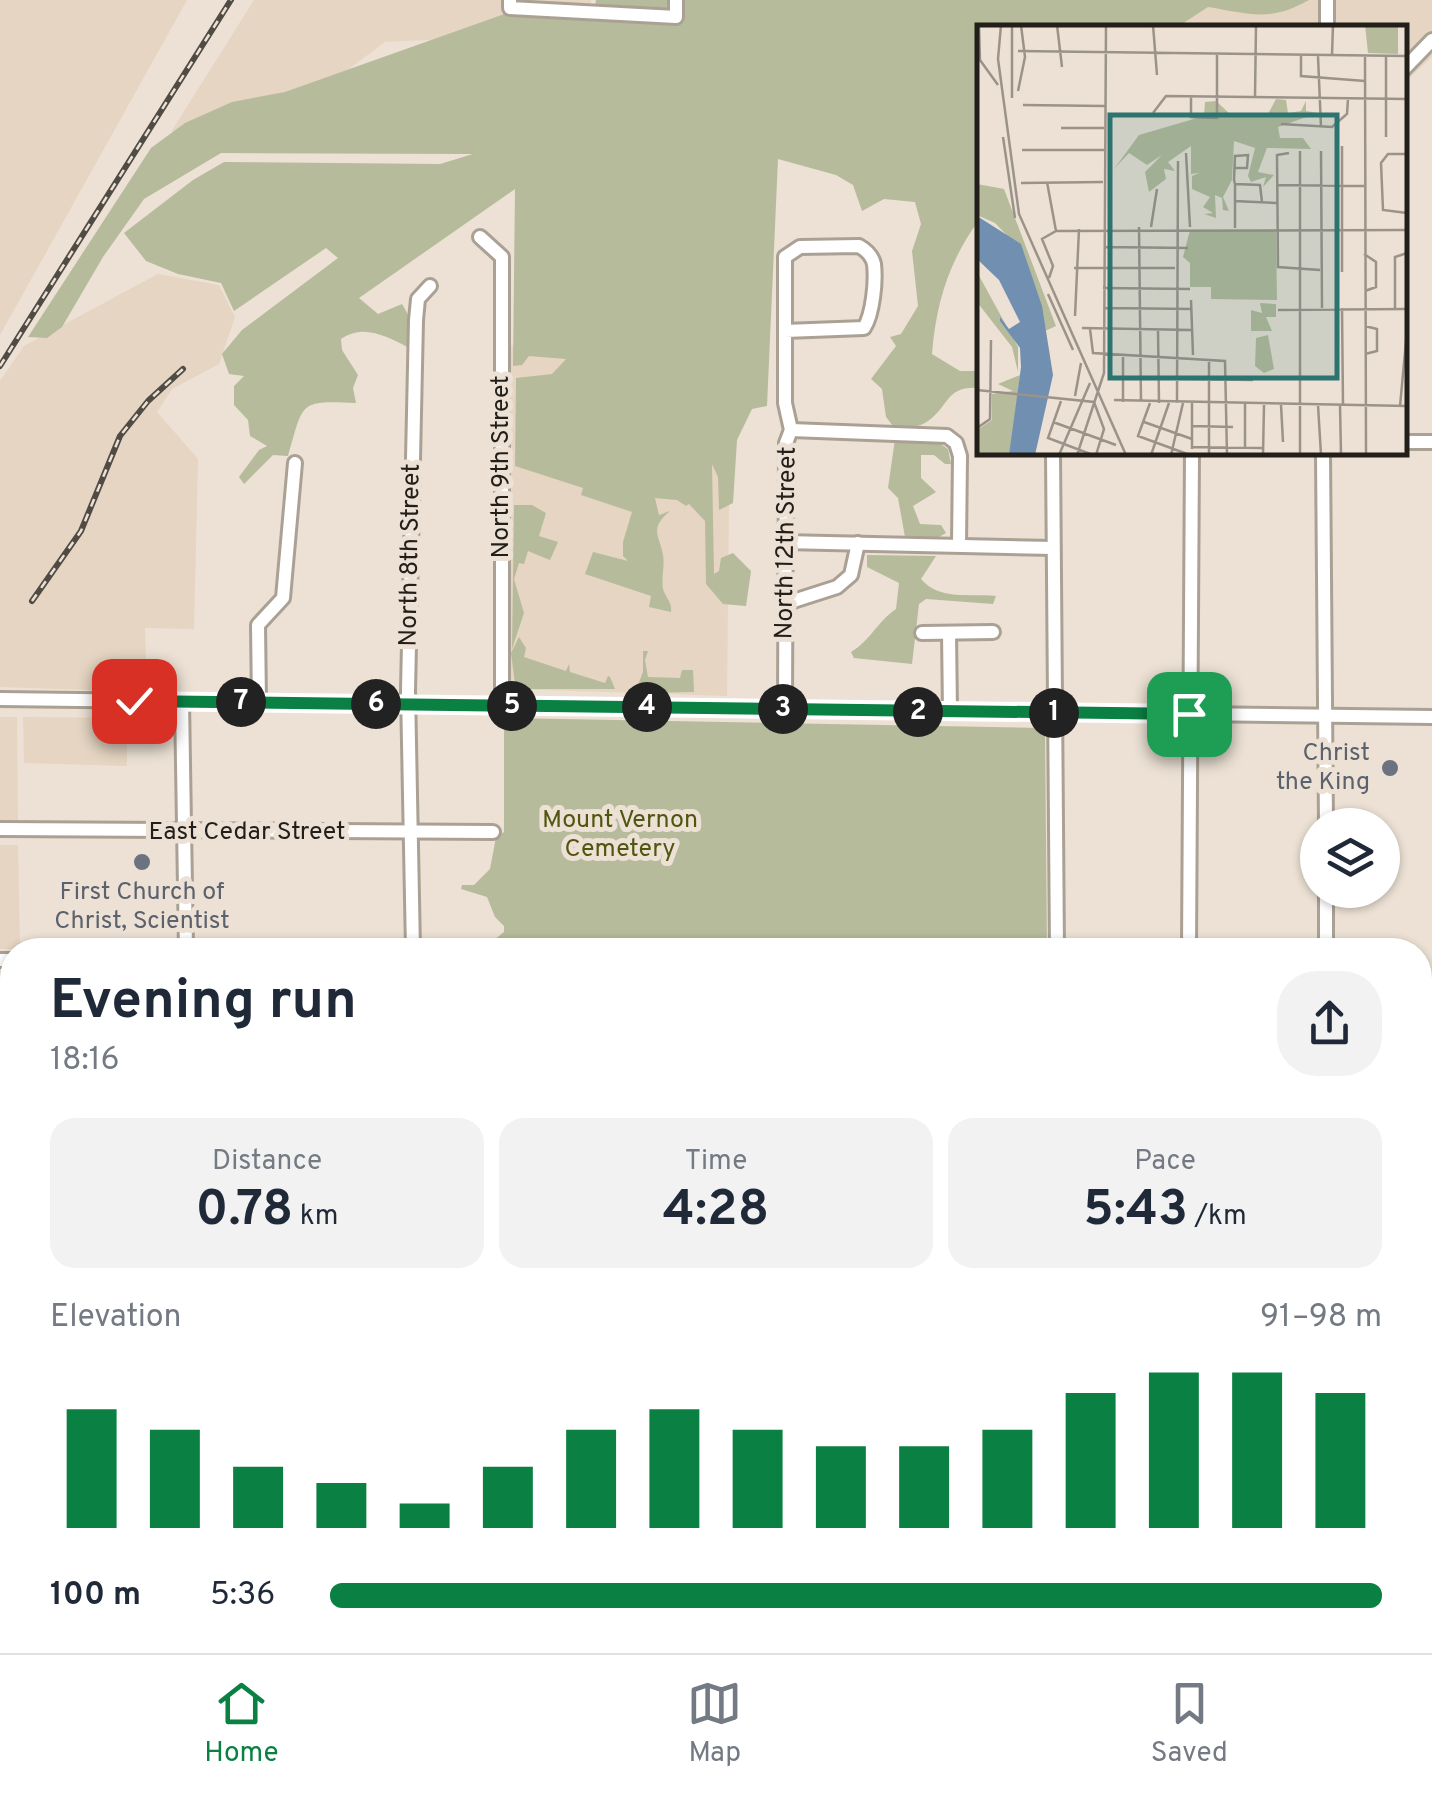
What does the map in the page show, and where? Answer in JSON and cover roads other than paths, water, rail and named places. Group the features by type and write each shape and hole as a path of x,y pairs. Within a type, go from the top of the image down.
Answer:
{"street":[{"path":"510,4 676,17 676,0"},
{"path":"1407,66 1432,40"},
{"name":"North 9th Street","path":"480,237 502,257 502,706"},
{"name":"North 12th Street","path":"785,331 864,328 870,320 874,262 867,251 859,246 800,248 785,257 784,403 790,430 786,443 783,542 785,709"},
{"name":"North 8th Street","path":"413,938 408,704 416,320 418,299 430,286"},
{"path":"790,430 948,436 956,443 960,456 958,546"},
{"path":"1053,455 1056,938"},
{"path":"1189,938 1192,455"},
{"path":"1323,455 1326,808"},
{"path":"259,702 258,625 283,598 295,463"},
{"path":"783,542 1053,548"},
{"path":"784,604 836,587 851,575 858,544"},
{"path":"922,633 993,632"},
{"path":"949,633 950,712"},
{"path":"0,699 1432,717"},
{"path":"182,701 186,938"},
{"name":"East Cedar Street","path":"0,830 493,832"},
{"path":"1326,908 1326,938"}],"railway":[{"path":"0,366 231,0"},
{"path":"32,601 81,531 120,436 148,401 183,369"}],"place":[{"name":"Christ the King","path":"1390,768"},
{"name":"First Church of Christ, Scientist","path":"142,862"}],"park label":[{"name":"Mount Vernon Cemetery","path":"620,836"}]}
